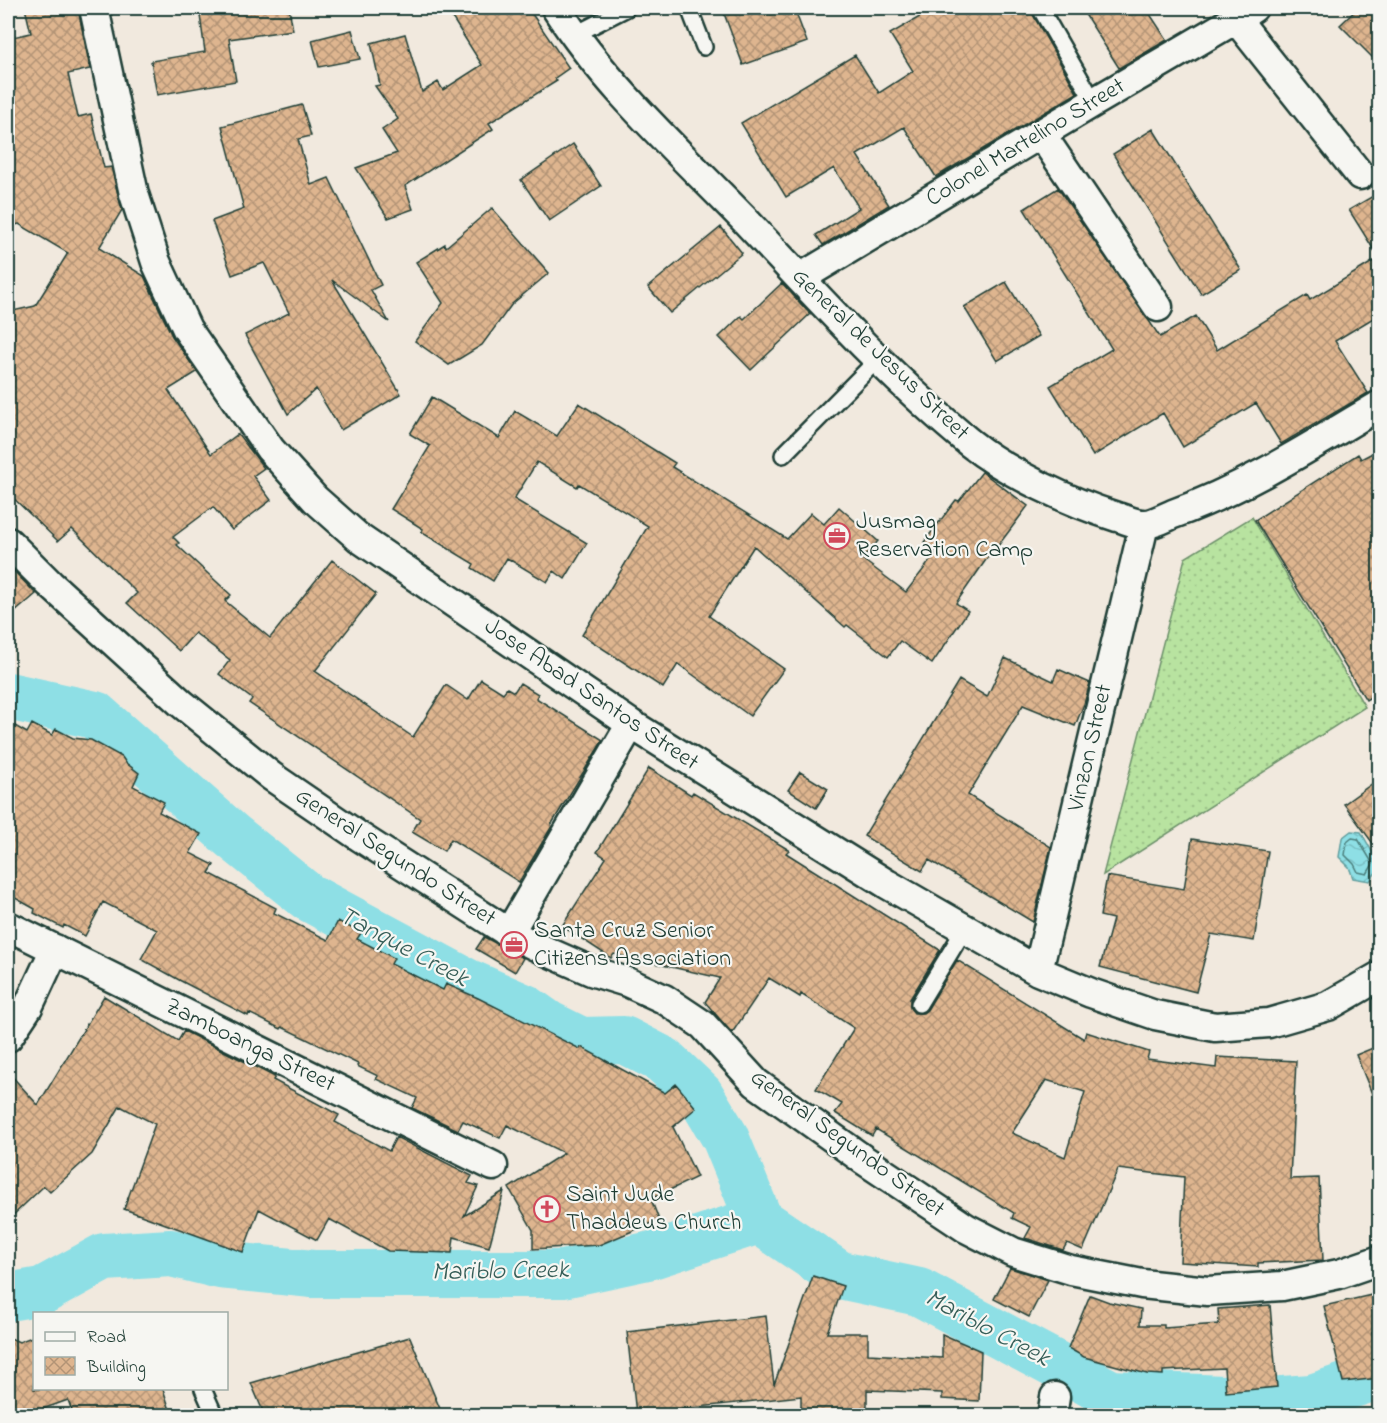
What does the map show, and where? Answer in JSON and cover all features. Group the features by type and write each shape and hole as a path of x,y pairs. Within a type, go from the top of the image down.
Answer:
{"street":[{"name":"Jose Abad Santos Street","path":"94,8 134,194 156,262 187,329 270,449 315,499 359,537 395,564 631,724 886,884 1038,971 1091,993 1155,1015 1215,1027 1269,1023 1328,1006 1380,976"},
{"name":"General de Jesus Street","path":"556,8 574,35 616,86 916,395 972,444 1022,476 1071,500 1144,525"},
{"path":"1244,14 1360,175"},
{"name":"Colonel Martelino Street","path":"800,278 1244,14"},
{"path":"1041,134 1158,308"},
{"path":"1144,525 1236,487 1292,458 1380,405"},
{"name":"Vinzon Street","path":"1038,971 1144,525"},
{"name":"General Segundo Street","path":"8,542 50,584 181,703 271,776 360,837 509,933 591,971 627,982 664,999 703,1025 756,1083 966,1228 1013,1252 1081,1272 1142,1284 1208,1291 1282,1286 1339,1274 1380,1260"},
{"path":"509,933 631,724"},
{"name":"Zamboanga Street","path":"8,926 493,1166"},
{"path":"8,1037 27,1007 55,949"}],"lane":[{"path":"574,35 627,8"},
{"path":"689,8 704,47"},
{"path":"1040,8 1094,102"},
{"path":"783,455 879,358"},
{"path":"920,1004 964,930"},
{"path":"203,1390 215,1416"}],"green space":[{"path":"1252,517 1365,707 1103,875 1185,558"}],"water":[{"path":"1351,831 1361,832 1379,864 1379,868 1370,881 1353,878 1349,867 1339,857 1342,838"}],"building":[{"path":"25,8 78,8 90,69 68,74 78,117 91,114 104,168 111,167 122,210 99,248 144,276 172,336 197,372 168,390 211,454 238,434 264,468 253,476 271,500 232,530 213,507 173,537 179,543 177,545 231,595 225,601 270,638 332,560 376,594 315,671 413,737 446,685 468,700 481,679 503,693 507,688 514,692 520,683 538,694 536,698 603,740 519,882 451,839 444,851 412,832 420,819 249,703 252,699 219,674 230,660 195,633 179,651 127,603 137,593 72,529 58,541 8,493 8,312 35,306 68,253 19,224 8,227 8,38 31,33"},
{"path":"199,8 289,8 293,30 229,39 236,81 157,95 151,61 205,52"},
{"path":"446,8 528,8 569,68 555,78 557,81 489,123 493,129 405,186 413,209 388,218 356,168 397,153 382,130 398,119 375,86 380,85 371,43 405,34 422,92 438,82 443,90 482,65"},
{"path":"722,8 794,8 807,42 743,65"},
{"path":"922,8 1030,8 1077,93 936,177 904,127 857,155 889,205 823,245 816,235 859,208 834,168 786,197 741,123 855,55 879,93 913,71 890,34 925,14"},
{"path":"1081,8 1146,8 1167,40 1119,68"},
{"path":"1358,8 1380,8 1380,65 1340,25"},
{"path":"352,30 360,59 319,67 312,40"},
{"path":"302,105 311,136 298,139 311,185 329,178 381,285 371,290 389,322 332,280 401,394 341,430 316,389 288,414 245,335 289,313 264,263 232,275 212,221 244,209 222,126"},
{"path":"1153,129 1241,270 1201,294 1113,154"},
{"path":"573,144 601,186 549,221 521,180"},
{"path":"1058,188 1160,337 1196,316 1217,350 1307,295 1310,300 1379,258 1349,210 1380,192 1380,314 1335,341 1368,393 1281,444 1256,403 1183,447 1163,413 1093,456 1050,386 1112,349 1024,209"},
{"path":"492,208 549,273 512,304 482,345 449,365 415,341 443,303 416,262 445,244 446,247"},
{"path":"721,227 742,253 670,313 648,287"},
{"path":"1006,282 1039,336 997,361 964,307"},
{"path":"782,283 810,314 751,370 719,337 741,316 744,319"},
{"path":"432,397 499,438 515,411 557,436 579,403 675,463 672,467 787,539 811,513 824,524 839,507 878,541 862,559 906,592 937,552 924,542 956,500 959,501 982,472 1028,506 990,554 956,603 968,611 932,664 900,641 888,657 847,625 845,627 754,546 709,616 784,669 750,716 678,664 663,688 582,635 648,526 579,484 577,487 537,462 514,499 587,543 565,579 554,571 547,582 507,558 493,581 472,568 474,564 421,532 423,529 391,509 430,446 410,434"},
{"path":"1380,449 1380,691 1366,700 1255,520 1358,454 1361,459"},
{"path":"8,565 36,594 8,618"},
{"path":"1005,658 1053,681 1058,669 1090,683 1075,726 1023,705 968,795 1051,847 1033,922 929,860 922,871 864,836 959,680 987,697"},
{"path":"8,722 27,733 32,724 52,735 56,729 73,738 91,740 122,757 139,773 133,786 164,802 159,812 201,834 190,853 214,865 209,873 276,908 274,913 328,940 338,921 361,933 357,939 394,958 391,964 443,990 446,984 478,998 580,1049 581,1047 665,1093 676,1084 696,1108 673,1127 697,1177 651,1199 659,1220 599,1245 533,1249 533,1230 509,1188 564,1153 507,1125 500,1138 463,1121 458,1130 412,1108 417,1098 376,1079 378,1076 357,1066 358,1064 282,1027 281,1029 249,1013 248,1016 141,959 157,930 103,902 85,936 34,913 35,909 8,894"},
{"path":"649,768 691,795 693,792 789,850 786,853 940,950 910,999 910,1008 914,1013 923,1013 927,1010 957,960 1084,1039 1086,1032 1149,1052 1147,1059 1216,1068 1217,1057 1296,1061 1290,1179 1319,1178 1323,1260 1258,1263 1258,1267 1180,1262 1184,1177 1118,1169 1083,1250 1067,1243 1063,1250 1025,1238 1031,1227 1012,1218 1014,1213 876,1129 872,1136 835,1113 842,1104 816,1089 854,1028 801,994 800,997 769,978 732,1033 705,1002 720,978 614,954 611,958 562,926 606,858 597,852","holes":["1046,1080 1085,1092 1065,1157 1012,1133"]},
{"path":"800,772 828,789 816,808 788,790"},
{"path":"1380,778 1380,853 1344,804"},
{"path":"1192,839 1268,851 1254,941 1211,934 1196,992 1100,967 1113,919 1100,916 1107,876 1184,889"},
{"path":"484,937 523,958 515,972 476,949"},
{"path":"104,996 178,1041 184,1031 275,1077 273,1080 339,1115 335,1122 389,1151 396,1137 472,1176 468,1183 478,1186 464,1216 504,1191 489,1247 454,1237 452,1253 388,1251 329,1219 317,1240 259,1209 243,1252 124,1209 155,1124 120,1106 92,1154 50,1192 44,1186 8,1220 8,1072 38,1105"},
{"path":"1380,1045 1380,1111 1379,1111 1356,1055"},
{"path":"1010,1268 1048,1280 1029,1317 994,1299"},
{"path":"813,1276 843,1286 827,1333 868,1333 868,1354 942,1358 942,1334 981,1351 979,1401 942,1399 942,1393 867,1390 867,1416 801,1416 801,1396 636,1414 627,1332 766,1316 774,1385"},
{"path":"1380,1293 1380,1332 1372,1333 1380,1366 1380,1378 1343,1382 1324,1306"},
{"path":"1090,1295 1141,1309 1140,1325 1164,1325 1164,1328 1219,1324 1218,1309 1270,1305 1277,1387 1226,1392 1224,1368 1163,1371 1163,1375 1147,1374 1084,1357 1068,1348"},
{"path":"33,1336 33,1390 163,1390 172,1416 74,1416 68,1400 23,1416 8,1416 8,1337 19,1342"},
{"path":"410,1337 443,1416 265,1416 251,1383"}],"waterway":[{"name":"Tanque Creek","path":"8,696 95,715 232,836 308,897 466,982 525,1008 549,1025 581,1041 624,1040 663,1060 700,1095 725,1137 759,1220"},
{"name":"Mariblo Creek","path":"759,1220 840,1275 919,1292 1111,1394 1268,1401 1312,1398 1374,1377 1380,1371"},
{"name":"Mariblo Creek","path":"8,1297 42,1291 104,1257 171,1253 220,1265 313,1274 563,1274 652,1255 759,1220"}],"place":[{"name":"Jusmag Reservation Camp","path":"837,536"},
{"name":"Santa Cruz Senior Citizens Association","path":"514,945"},
{"name":"Saint Jude Thaddeus Church","path":"547,1209"}]}
